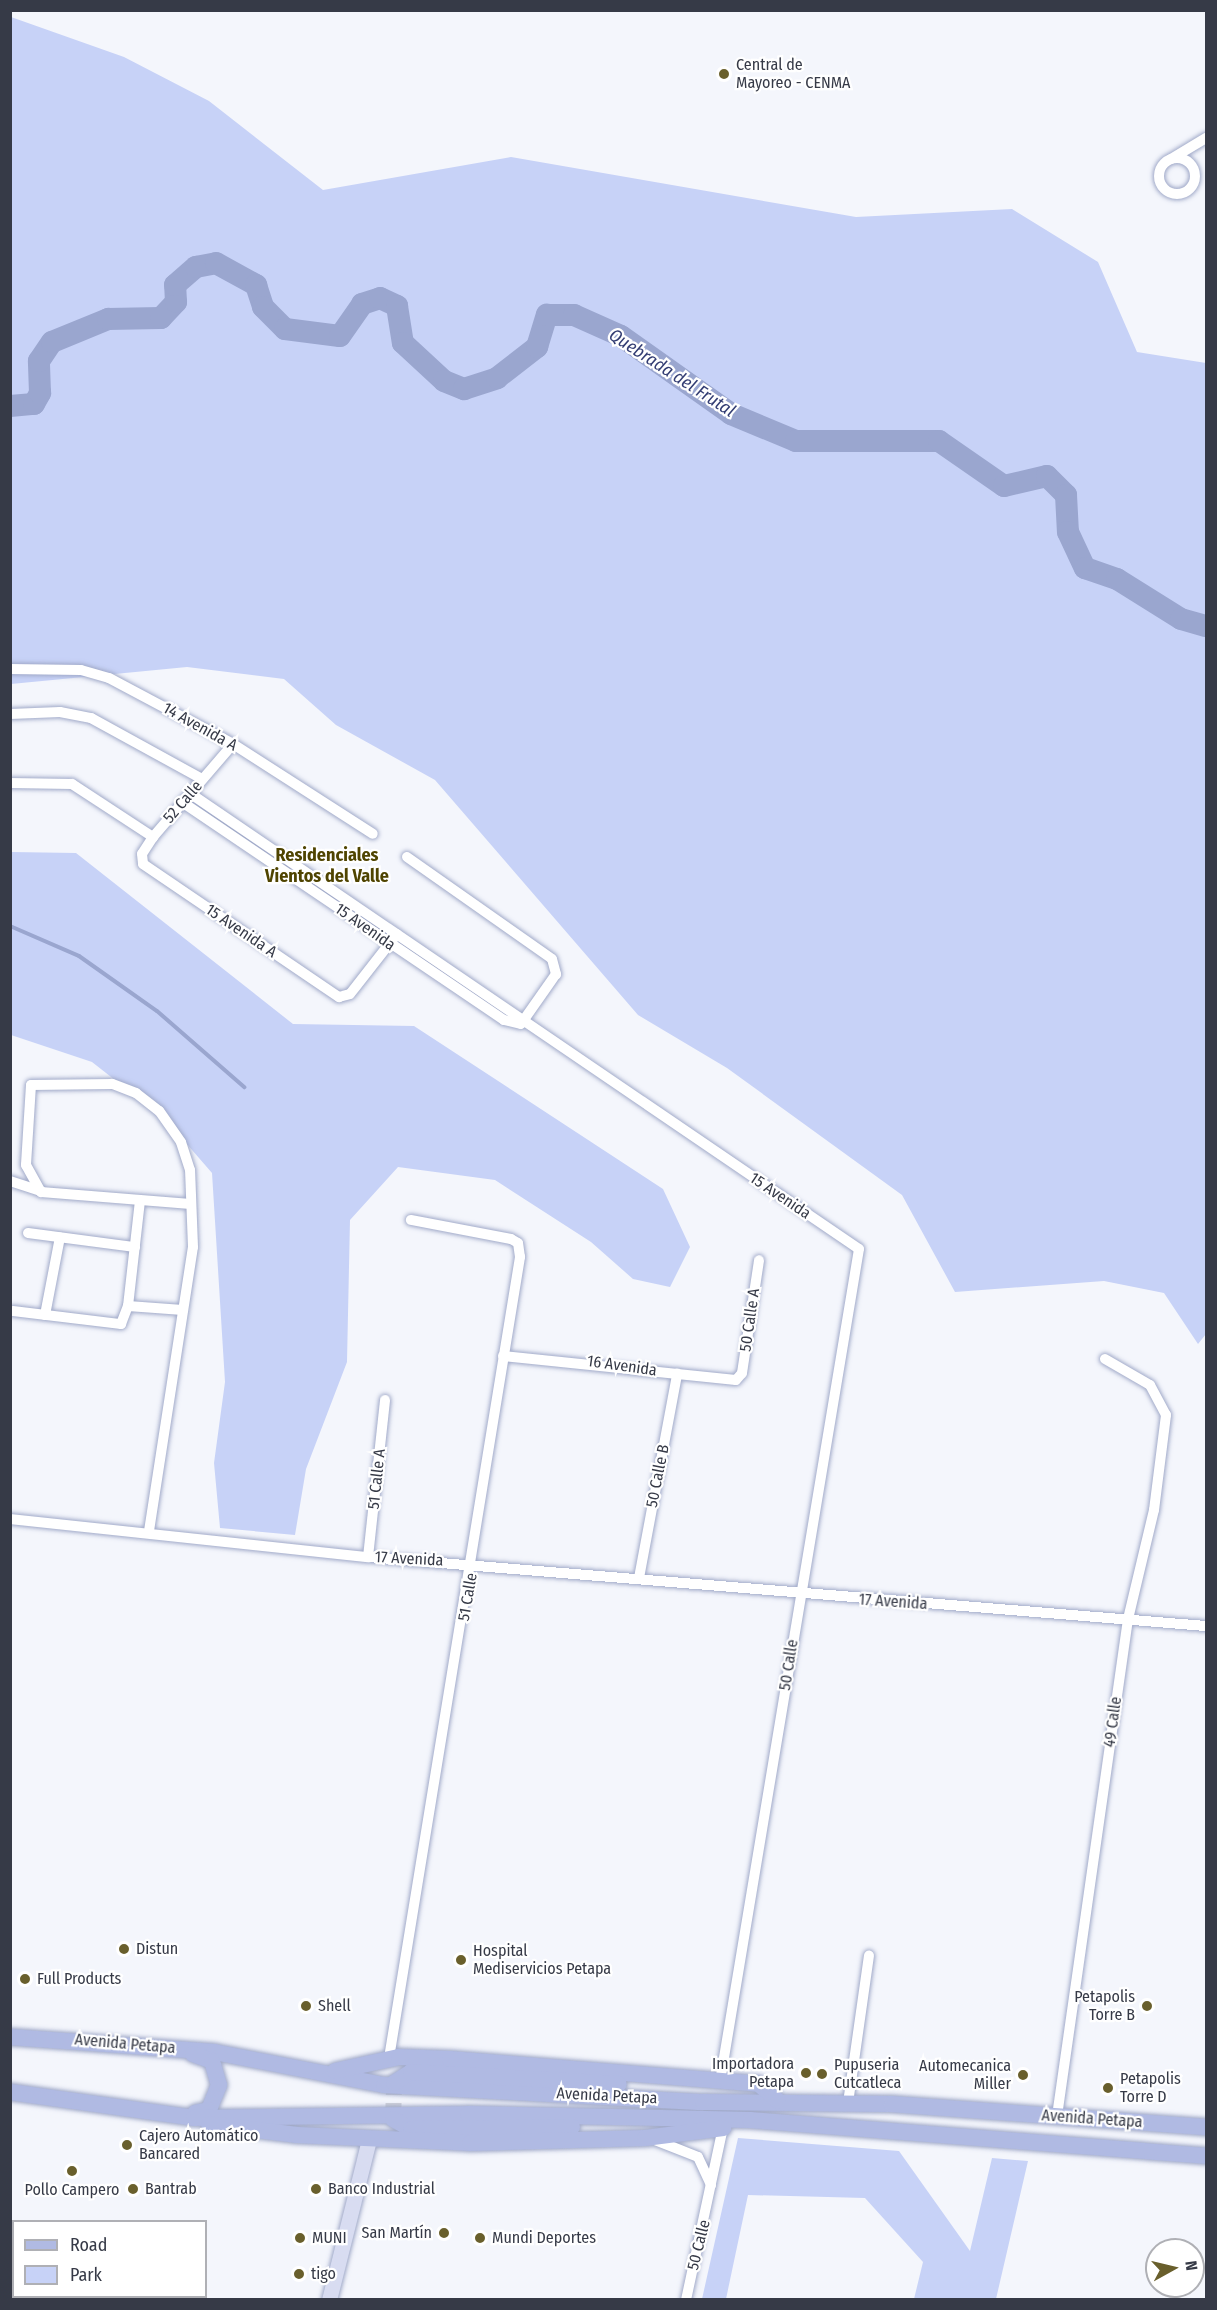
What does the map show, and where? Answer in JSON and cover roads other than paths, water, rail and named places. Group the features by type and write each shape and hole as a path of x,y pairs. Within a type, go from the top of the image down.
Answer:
{"main road":[{"name":"Avenida Petapa","path":"15,2041 168,2047 333,2071 384,2085 848,2103 1206,2127"},
{"path":"164,2114 209,2110 219,2085 213,2061 168,2047"},
{"path":"333,2071 389,2058 759,2084 778,2101"},
{"path":"394,2083 411,2072 474,2073 704,2090 778,2101"},
{"name":"Avenida Petapa","path":"14,2090 194,2118 468,2114 750,2121 1206,2156"},
{"path":"194,2118 211,2125 369,2139 645,2138 723,2128 750,2121"},
{"path":"393,2119 411,2129 723,2128"}],"street":[{"path":"1168,161 1206,138"},
{"name":"14 Avenida A","path":"10,669 81,670 109,678 233,744 373,834"},
{"path":"10,714 60,712 91,718 202,779"},
{"name":"52 Calle","path":"143,864 142,854 153,837 233,744"},
{"path":"10,783 72,784 153,837"},
{"name":"15 Avenida","path":"187,798 344,905 397,934 506,1008 521,1024 859,1249"},
{"path":"407,857 552,959 556,974 521,1024"},
{"name":"15 Avenida A","path":"143,864 339,997 350,994 389,944"},
{"name":"15 Avenida","path":"344,905 389,944 504,1020 521,1024"},
{"path":"389,944 397,934"},
{"path":"41,1192 26,1165 26,1106 34,1083 112,1084 136,1093 159,1111 181,1142 190,1170 193,1247 149,1531"},
{"path":"10,1181 41,1192 191,1204"},
{"path":"13,1311 121,1324 129,1306 140,1201"},
{"name":"51 Calle","path":"389,2058 474,1562 518,1243 411,1220"},
{"path":"28,1233 135,1247"},
{"path":"45,1315 60,1237"},
{"name":"50 Calle","path":"720,2081 859,1249"},
{"name":"50 Calle A","path":"740,1378 759,1260"},
{"path":"129,1306 183,1310"},
{"name":"16 Avenida","path":"503,1356 677,1374 740,1378"},
{"name":"49 Calle","path":"1057,2116 1128,1619 1154,1510 1166,1415 1150,1385 1105,1359"},
{"name":"50 Calle B","path":"639,1578 677,1374"},
{"name":"51 Calle A","path":"368,1557 385,1400"},
{"name":"17 Avenida","path":"10,1518 149,1531 368,1557 474,1562 801,1595 1206,1626"},
{"path":"848,2103 869,1955"},
{"name":"50 Calle","path":"686,2300 712,2191 723,2128"},
{"path":"645,2138 698,2157 712,2191"},
{"path":"329,2300 369,2139"}],"waterway":[{"name":"Quebrada del Frutal","path":"10,406 34,404 40,393 39,361 52,342 108,319 161,318 176,302 175,285 196,267 216,263 256,285 263,307 285,329 340,336 362,304 380,298 397,306 403,343 444,381 464,389 497,378 537,347 547,315 574,315 621,336 731,414 796,441 939,441 1004,486 1047,476 1066,495 1068,532 1085,568 1117,579 1181,619 1206,626"},
{"path":"10,926 79,956 157,1011 244,1087"}],"tunnel":[{"path":"393,2119 394,2083"}],"place":[{"name":"Central de Mayoreo - CENMA","path":"724,74"},
{"name":"Distun","path":"124,1949"},
{"name":"Hospital Mediservicios Petapa","path":"461,1960"},
{"name":"Full Products","path":"25,1979"},
{"name":"Shell","path":"306,2006"},
{"name":"Petapolis Torre B","path":"1147,2006"},
{"name":"Importadora Petapa","path":"806,2073"},
{"name":"Pupuseria Cutcatleca","path":"822,2074"},
{"name":"Automecanica Miller","path":"1023,2075"},
{"name":"Petapolis Torre D","path":"1108,2088"},
{"name":"Cajero Automático Bancared","path":"127,2145"},
{"name":"Pollo Campero","path":"72,2171"},
{"name":"Bantrab","path":"133,2189"},
{"name":"Banco Industrial","path":"316,2189"},
{"name":"San Martín","path":"444,2233"},
{"name":"MUNI","path":"300,2238"},
{"name":"Mundi Deportes","path":"480,2238"},
{"name":"tigo","path":"299,2274"}],"district":[{"name":"Residenciales Vientos del Valle","path":"327,866"}]}
